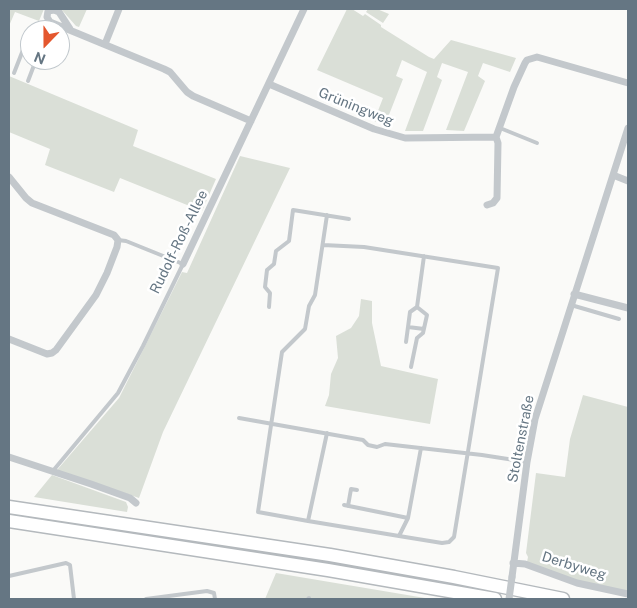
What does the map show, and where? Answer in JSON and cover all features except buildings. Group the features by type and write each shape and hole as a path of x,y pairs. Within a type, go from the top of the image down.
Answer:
{"highway":[{"path":"9,507 330,556 454,577 563,599"},
{"path":"9,521 328,570 496,599"}],"street":[{"path":"105,44 118,9"},
{"name":"Rudolf-Roß-Allee","path":"182,264 304,9"},
{"path":"49,20 47,17 48,11 54,10 59,12 64,20"},
{"path":"70,30 164,69 170,72 187,92 193,96 251,120"},
{"path":"487,205 493,203 497,198 498,143 496,137 527,60 538,57 628,83"},
{"name":"Grüningweg","path":"269,84 395,137 496,137"},
{"name":"Stoltenstraße","path":"509,599 527,462 535,419 570,304 628,128"},
{"path":"613,175 628,181"},
{"path":"9,177 32,203 114,235 118,240 106,276 96,295 56,350 47,354 9,339"},
{"path":"574,294 628,308"},
{"path":"9,457 130,498 136,503"},
{"name":"Derbyweg","path":"514,563 526,564 576,583 628,594"}],"lane":[{"path":"14,73 20,57"},
{"path":"28,81 32,70"},
{"path":"499,128 537,143"},
{"path":"269,307 270,293 265,288 267,270 274,264 276,251 289,241 293,210 349,219"},
{"path":"323,245 364,247 498,268 454,537 449,542 442,543 258,512 282,352 305,329 310,306 315,295 327,215"},
{"path":"118,240 126,241 182,264"},
{"path":"406,342 410,312 417,307 424,256"},
{"name":"Rudolf-Roß-Allee","path":"52,472 118,393 143,346 182,264"},
{"path":"570,304 619,319"},
{"path":"411,367 417,338 423,333 427,315 417,307"},
{"path":"408,326 424,329"},
{"path":"239,418 363,440 368,445 377,447 385,444 527,462"},
{"path":"308,521 327,433"},
{"path":"399,536 408,518 421,448"},
{"path":"357,490 351,489 346,506 408,518"},
{"path":"9,576 66,563 70,565 74,599"},
{"path":"146,599 207,591 214,593 216,599"}],"shaded area":[{"path":"9,9 44,9 39,20 15,12 9,26"},
{"path":"61,9 87,9 79,27"},
{"path":"347,9 352,9 363,16 365,14 381,25 381,27 434,59 451,40 516,58 510,72 483,63 478,76 485,81 464,131 446,130 468,72 442,63 437,77 442,80 423,131 405,131 427,72 402,60 396,76 403,79 385,125 374,121 383,98 317,70"},
{"path":"368,9 377,9 389,14 383,23 366,12"},
{"path":"9,76 138,130 133,146 216,179 202,211 120,178 114,192 45,165 50,149 9,132"},
{"path":"240,156 290,168 163,432 139,498 57,470 119,398 182,272 187,273"},
{"path":"361,299 372,301 372,323 381,366 438,379 430,424 325,406 329,395 331,374 338,358 336,336 351,328 359,316"},
{"path":"583,395 628,407 628,593 576,580 527,562 528,557 526,553 536,473 565,477 570,439"},
{"path":"52,475 126,502 127,512 34,497"},
{"path":"276,573 431,599 265,599"}]}
